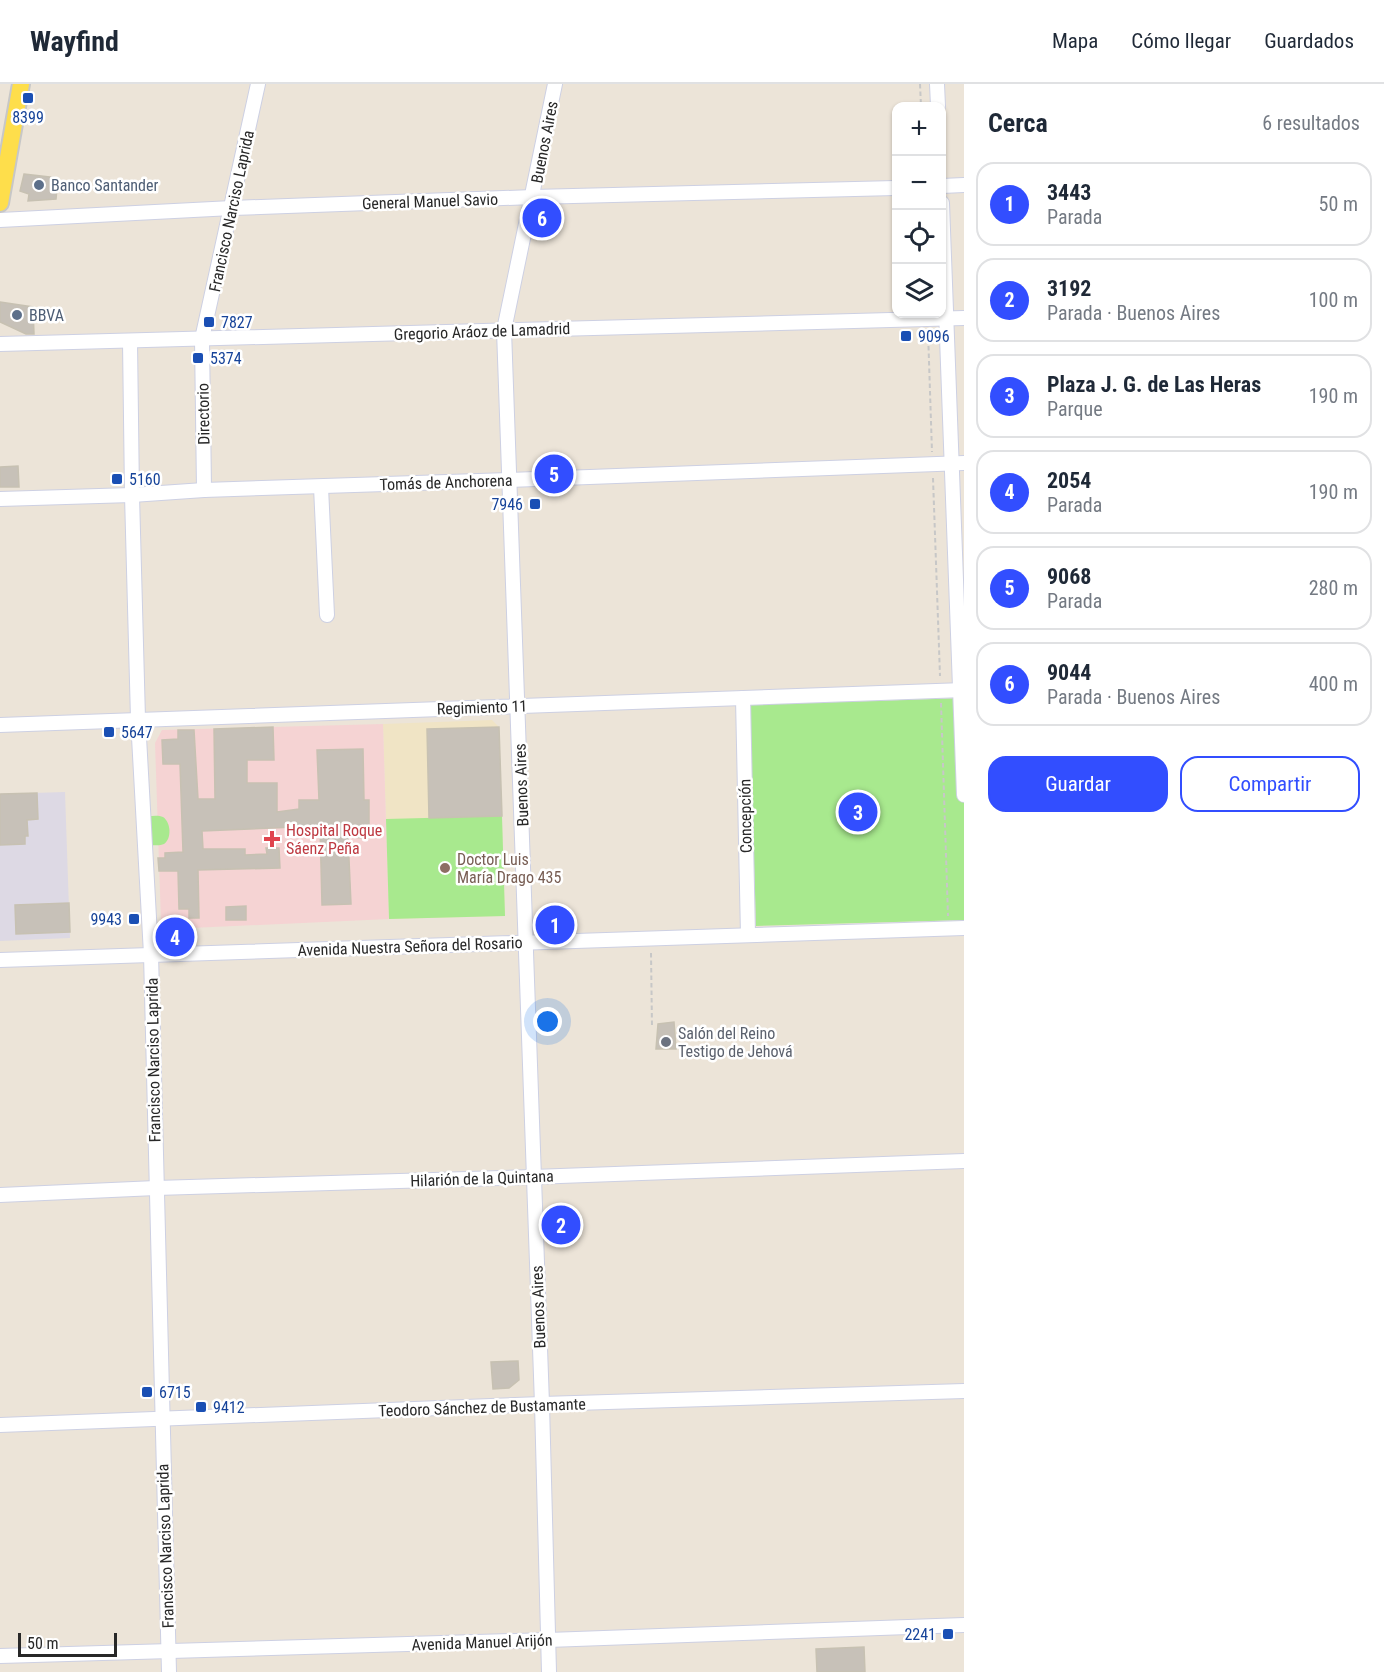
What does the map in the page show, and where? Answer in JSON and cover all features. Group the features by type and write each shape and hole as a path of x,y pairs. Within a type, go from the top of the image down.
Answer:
{"main road":[{"path":"0,203 21,84"}],"street":[{"name":"Francisco Narciso Laprida","path":"202,339 258,84"},
{"name":"Buenos Aires","path":"549,1672 542,1404 504,330 555,84"},
{"path":"937,84 938,102"},
{"path":"946,186 964,185"},
{"name":"General Manuel Savio","path":"0,220 232,208 533,197 892,188"},
{"path":"942,210 944,264"},
{"path":"946,318 958,463 964,795"},
{"name":"Gregorio Aráoz de Lamadrid","path":"0,345 964,318"},
{"name":"Directorio","path":"202,339 204,490"},
{"name":"Francisco Narciso Laprida","path":"130,341 138,719 151,954 169,1672"},
{"name":"Tomás de Anchorena","path":"0,499 958,463"},
{"path":"321,487 327,615"},
{"name":"Regimiento 11","path":"0,725 962,690"},
{"name":"Concepción","path":"743,698 748,935"},
{"name":"Avenida Nuestra Señora del Rosario","path":"0,960 964,928"},
{"name":"Hilarión de la Quintana","path":"0,1195 964,1161"},
{"name":"Teodoro Sánchez de Bustamante","path":"0,1425 542,1404 964,1391"},
{"name":"Avenida Manuel Arijón","path":"0,1656 964,1625"}],"path":[{"path":"920,84 921,102"},
{"path":"928,319 948,929"},
{"path":"651,938 652,1027"}],"shaded area":[{"name":"Doctor Luis María Drago 435","path":"492,720 499,727 505,916 389,919 383,724"},
{"name":"Hospital Roque Sáenz Peña","path":"383,724 389,919 169,929 161,922 155,743 162,730"},
{"path":"65,792 70,938 0,941 0,794"}],"green space":[{"path":"964,698 964,920 756,926 749,705"},
{"path":"148,816 161,816 166,819 169,835 164,844 149,845"},
{"path":"502,816 505,916 389,919 386,819"}],"building":[{"name":"Banco Santander","path":"24,174 58,178 56,199 28,201 29,194 20,191"},
{"name":"BBVA","path":"0,302 33,307 34,334 26,334 0,322"},
{"path":"18,466 19,487 0,487 0,467"},
{"path":"273,727 274,760 247,760 247,783 277,783 277,812 299,809 299,800 319,800 317,750 363,749 364,800 369,800 369,825 365,825 365,838 348,837 351,904 322,905 320,826 202,831 203,849 245,849 245,855 267,854 266,848 279,848 280,868 198,870 199,918 189,918 189,909 179,909 178,871 159,871 158,858 165,858 165,853 183,852 180,764 163,764 162,740 178,739 178,730 194,730 198,799 215,799 214,729"},
{"path":"499,727 502,816 429,818 427,729"},
{"path":"37,793 38,819 27,820 28,836 25,836 25,844 0,845 0,794"},
{"path":"69,903 70,932 16,934 15,905"},
{"path":"246,906 246,920 226,920 226,907"},
{"name":"Salón del Reino Testigo de Jehová","path":"674,1022 676,1049 656,1049 658,1024"},
{"path":"518,1361 519,1380 509,1388 493,1389 491,1362"},
{"path":"864,1647 865,1672 817,1672 816,1649"}],"place":[{"name":"8399","path":"28,98"},
{"name":"Banco Santander","path":"39,185"},
{"name":"9044","path":"542,218"},
{"name":"BBVA","path":"17,315"},
{"name":"7827","path":"209,322"},
{"name":"9096","path":"906,336"},
{"name":"5374","path":"198,358"},
{"name":"9068","path":"554,474"},
{"name":"5160","path":"117,479"},
{"name":"7946","path":"535,504"},
{"name":"5647","path":"109,732"},
{"name":"Plaza J. G. de Las Heras","path":"858,812"},
{"name":"Hospital Roque Sáenz Peña","path":"272,839"},
{"name":"Doctor Luis María Drago 435","path":"445,868"},
{"name":"9943","path":"134,919"},
{"name":"3443","path":"555,925"},
{"name":"2054","path":"175,937"},
{"name":"Salón del Reino Testigo de Jehová","path":"666,1042"},
{"name":"3192","path":"561,1225"},
{"name":"6715","path":"147,1392"},
{"name":"9412","path":"201,1407"},
{"name":"2241","path":"948,1634"}]}
